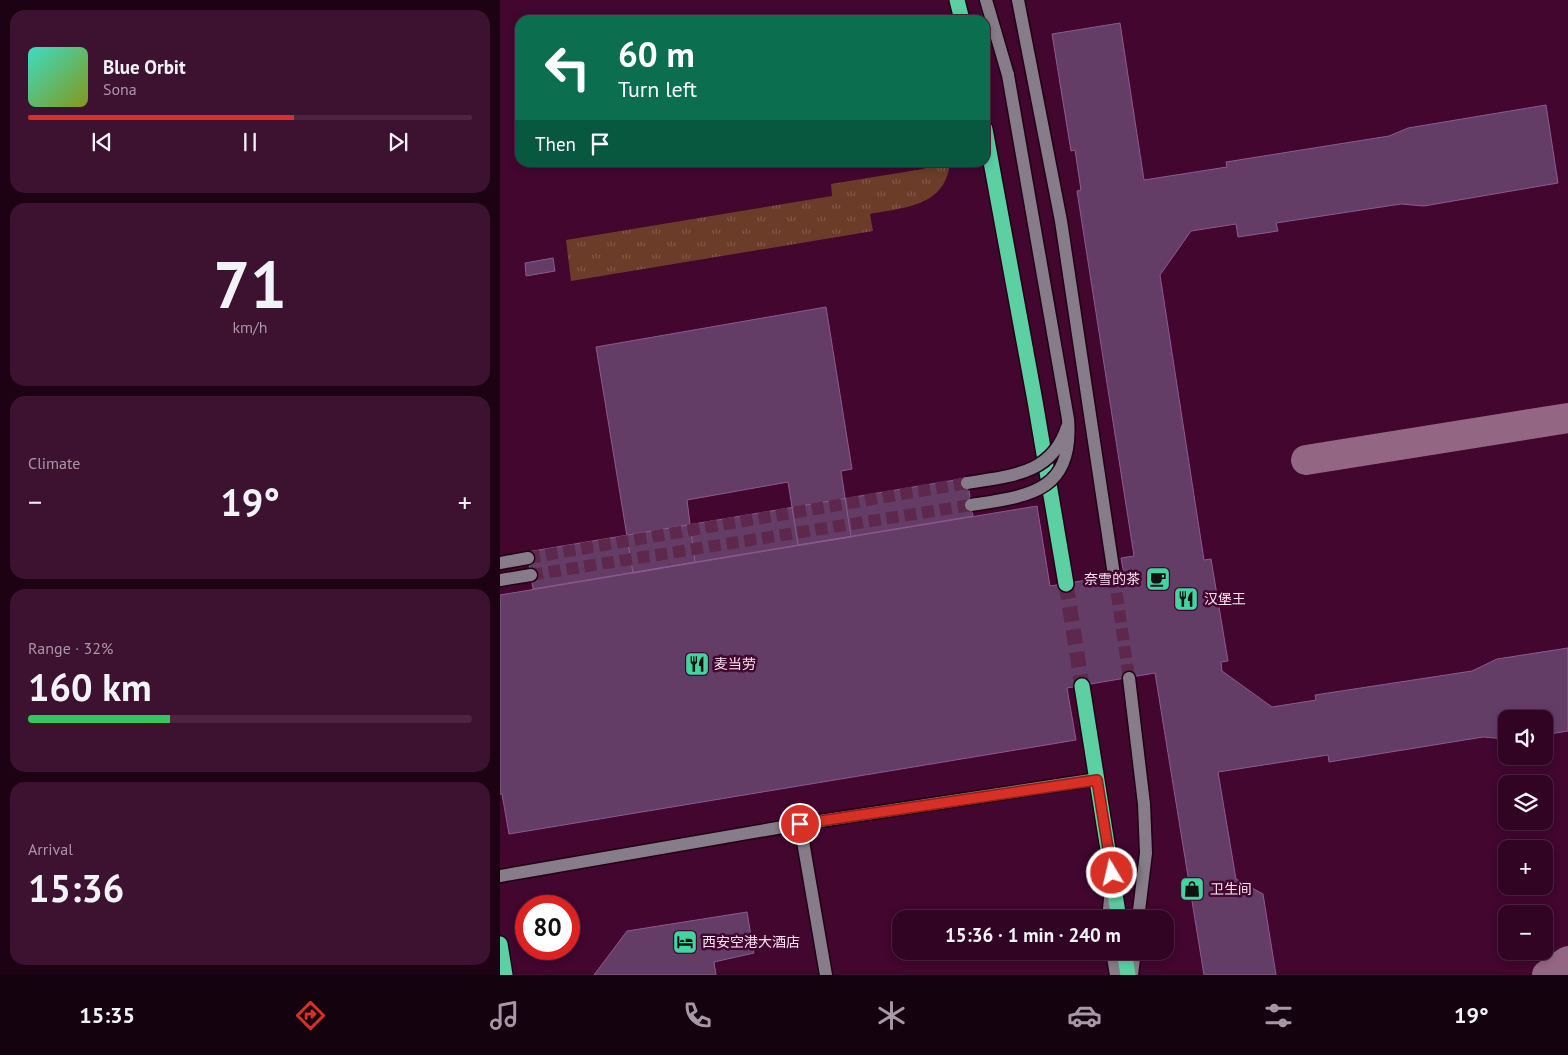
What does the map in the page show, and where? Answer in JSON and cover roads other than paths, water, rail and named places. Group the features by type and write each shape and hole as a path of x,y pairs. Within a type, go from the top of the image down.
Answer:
{"highway":[{"path":"957,0 961,15"},
{"path":"990,156 1035,400 1066,584"},
{"path":"1082,686 1118,910"},
{"path":"500,944 505,975"},
{"path":"1126,960 1128,975"}],"street":[{"path":"971,505 1026,496 1048,483 1064,461 1068,448 1068,419 1008,75 986,0"},
{"path":"1018,1 1063,230 1114,575"},
{"path":"967,483 1018,474 1038,465 1057,448 1063,437 1068,419"},
{"path":"500,564 528,558"},
{"path":"500,580 531,575"},
{"path":"1129,678 1144,804 1146,853 1139,910"},
{"path":"500,876 800,824 1097,780"},
{"path":"800,824 826,975"},
{"path":"1109,910 1112,873"},
{"path":"1114,960 1116,975"},
{"path":"1132,975 1134,960"}],"tunnel":[{"path":"528,558 967,483"},
{"path":"531,575 971,505"},
{"path":"1114,575 1129,678"},
{"path":"1066,584 1082,686"}],"place":[{"name":"奈雪的茶","path":"1158,579"},
{"name":"汉堡王","path":"1186,599"},
{"name":"麦当劳","path":"697,664"},
{"name":"卫生间","path":"1192,889"},
{"name":"西安空港大酒店","path":"685,942"}]}
